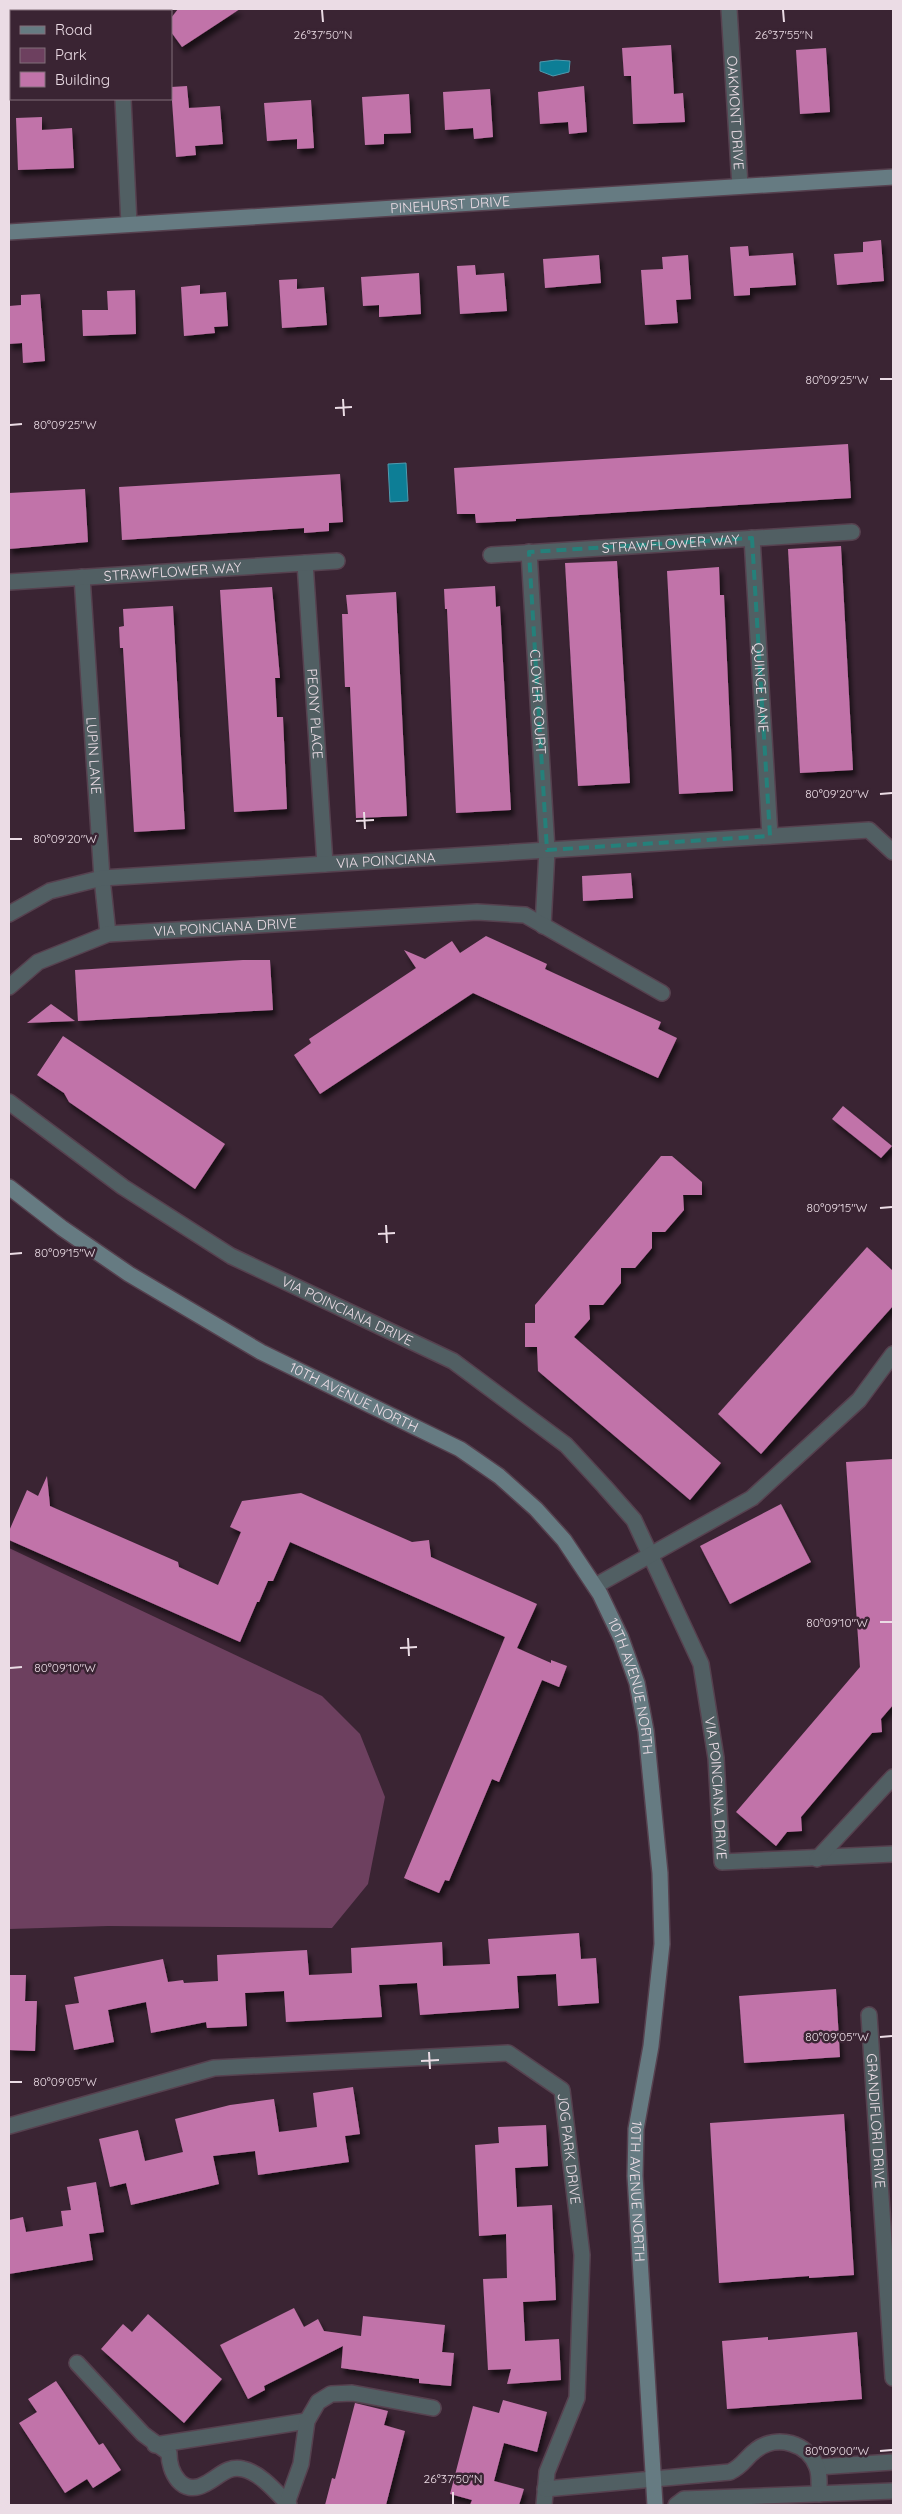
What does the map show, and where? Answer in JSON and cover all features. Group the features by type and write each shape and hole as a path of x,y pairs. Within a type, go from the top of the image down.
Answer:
{"street":[{"name":"OAKMONT DRIVE","path":"729,9 740,186"},
{"path":"123,100 129,224"},
{"name":"PINEHURST DRIVE","path":"9,232 893,177"},
{"name":"STRAWFLOWER WAY","path":"491,555 852,532"},
{"name":"QUINCE LANE","path":"752,538 770,836"},
{"name":"CLOVER COURT","path":"529,552 547,850"},
{"name":"STRAWFLOWER WAY","path":"9,582 337,561"},
{"name":"PEONY PLACE","path":"306,563 324,864"},
{"name":"LUPIN LANE","path":"82,577 102,878 108,934"},
{"path":"770,836 869,830 893,852"},
{"name":"VIA POINCIANA","path":"9,914 50,891 102,878 770,836"},
{"path":"543,926 547,850"},
{"name":"VIA POINCIANA DRIVE","path":"9,987 38,962 108,934 477,912 525,915 662,993"},
{"name":"VIA POINCIANA DRIVE","path":"9,1102 123,1187 231,1256 453,1361 566,1445 634,1520 652,1555 701,1664 716,1758 722,1862 893,1854"},
{"name":"10TH AVENUE NORTH","path":"9,1187 62,1228 129,1274 261,1352 460,1449 499,1476 536,1508 564,1540 595,1586 621,1638 637,1683 646,1731 660,1873 662,1944 651,2046 636,2129 635,2176 655,2505"},
{"path":"595,1586 752,1498 859,1400 893,1354"},
{"path":"817,1859 893,1778"},
{"name":"GRANDIFLORI DRIVE","path":"869,2015 893,2378"},
{"name":"JOG PARK DRIVE","path":"9,2126 214,2068 508,2053 562,2090 582,2256 577,2398 547,2472 544,2505"},
{"path":"77,2363 156,2445 169,2453 169,2467 176,2480 189,2487 204,2485 228,2469 243,2469 257,2475 288,2504 300,2464 307,2421 318,2402 331,2394 352,2393 433,2408"},
{"path":"156,2445 307,2421"},
{"path":"546,2489 730,2472 742,2465 756,2450 769,2444 784,2441 800,2446 812,2458 817,2468 819,2494"},
{"path":"817,2468 893,2462"},
{"path":"676,2505 684,2500 893,2491"},
{"path":"839,2505 860,2492"}],"highlighted area":[{"path":"752,538 770,836 547,850 529,552"}],"green space":[{"path":"9,1548 322,1696 360,1734 385,1797 368,1884 332,1928 108,1926 9,1929"}],"water":[{"path":"570,61 569,72 553,76 540,71 540,62"},
{"path":"406,463 408,501 390,502 388,464"}],"building":[{"path":"178,9 240,9 182,47 172,33 172,17"},
{"path":"671,45 674,94 683,93 685,122 633,124 631,76 624,76 622,48"},
{"path":"826,48 830,112 800,114 796,50"},
{"path":"187,86 189,108 220,106 223,144 195,146 196,155 176,157 172,87"},
{"path":"584,86 587,132 569,134 568,122 540,124 538,92"},
{"path":"490,89 493,137 474,139 473,128 445,130 443,92"},
{"path":"409,94 411,133 384,134 384,144 365,145 362,97"},
{"path":"311,100 314,148 297,149 297,139 267,141 264,103"},
{"path":"42,117 42,130 72,128 74,168 18,170 16,118"},
{"path":"881,240 884,281 837,285 834,254 863,252 863,242"},
{"path":"748,246 749,256 793,253 796,285 750,288 750,295 734,296 730,247"},
{"path":"599,255 601,283 545,288 543,259"},
{"path":"688,255 691,299 676,300 678,323 645,325 641,270 663,269 662,257"},
{"path":"475,265 476,275 504,273 507,311 460,314 457,266"},
{"path":"419,273 421,314 379,317 379,305 363,306 361,277"},
{"path":"297,279 297,289 324,287 327,325 282,328 279,280"},
{"path":"200,285 200,294 226,292 228,326 214,327 215,333 184,336 181,287"},
{"path":"135,290 136,334 83,336 82,310 108,310 107,291"},
{"path":"40,294 45,361 23,363 22,343 9,344 9,306 21,305 21,295"},
{"path":"848,444 851,498 476,523 475,514 457,514 454,468"},
{"path":"340,474 343,522 329,523 329,531 304,533 304,528 122,540 119,487"},
{"path":"85,489 88,542 9,549 9,493"},
{"path":"841,546 853,770 800,773 788,549"},
{"path":"617,561 630,783 578,786 565,563"},
{"path":"719,567 720,595 724,595 733,791 679,794 667,571"},
{"path":"495,586 496,607 500,606 511,810 456,813 447,609 445,609 444,589"},
{"path":"272,587 280,678 275,678 277,717 283,717 287,809 234,812 220,590"},
{"path":"396,592 407,816 356,818 350,687 345,687 342,614 348,614 346,595"},
{"path":"173,606 185,829 134,832 123,648 120,648 119,627 124,626 123,609"},
{"path":"631,873 633,898 583,901 582,876"},
{"path":"486,936 547,964 545,969 661,1022 658,1029 677,1038 658,1078 473,993 320,1094 294,1055 311,1043 309,1039 416,968 404,950 425,959 452,941 460,953"},
{"path":"270,960 273,1010 78,1021 75,970"},
{"path":"51,1004 75,1021 27,1023"},
{"path":"63,1036 225,1144 195,1189 69,1102 64,1093 37,1075"},
{"path":"843,1106 892,1146 881,1158 832,1119"},
{"path":"661,1156 672,1156 702,1182 702,1195 683,1195 684,1210 665,1232 652,1232 652,1248 635,1268 621,1268 621,1283 603,1305 589,1305 590,1319 574,1337 721,1463 690,1500 538,1371 537,1347 525,1347 525,1323 535,1323 535,1305"},
{"path":"867,1247 893,1271 893,1306 761,1454 718,1414"},
{"path":"893,1459 893,1705 881,1719 882,1732 872,1733 801,1817 802,1831 787,1832 776,1846 736,1812 860,1667 846,1462"},
{"path":"47,1476 50,1506 178,1562 179,1567 218,1585 241,1532 230,1527 242,1501 301,1493 412,1542 429,1540 431,1557 537,1604 517,1648 551,1663 551,1660 567,1666 559,1687 542,1680 499,1782 492,1779 449,1881 445,1880 439,1893 404,1878 505,1637 290,1542 273,1581 268,1581 259,1602 257,1602 240,1642 9,1540 9,1531 27,1490 38,1496"},
{"path":"781,1504 811,1562 730,1604 700,1546"},
{"path":"579,1933 581,1959 596,1958 599,2003 558,2006 556,1974 517,1976 519,2008 420,2015 417,1983 379,1985 382,2017 286,2022 284,1991 245,1993 247,2026 207,2028 206,2022 151,2033 146,2002 108,2010 114,2042 74,2050 65,2005 79,2003 74,1977 163,1959 168,1982 183,1980 184,1983 218,1981 217,1955 307,1950 309,1975 352,1973 351,1948 442,1942 443,1966 490,1964 488,1939"},
{"path":"9,1975 26,1975 25,2001 37,2001 35,2051 9,2050"},
{"path":"836,1989 840,2057 744,2063 739,1996"},
{"path":"353,2087 360,2134 345,2136 349,2162 258,2175 255,2151 213,2156 219,2184 131,2205 126,2183 110,2187 99,2139 138,2130 145,2161 183,2152 175,2119 230,2105 274,2099 279,2132 317,2127 313,2093"},
{"path":"844,2114 854,2275 809,2278 809,2276 719,2283 710,2123"},
{"path":"546,2125 548,2166 515,2168 517,2207 552,2205 556,2300 523,2302 525,2341 559,2339 561,2380 507,2384 511,2369 488,2370 483,2279 507,2278 506,2234 479,2236 475,2145 499,2143 498,2127"},
{"path":"96,2182 104,2232 89,2234 93,2260 9,2274 9,2220 23,2217 26,2232 63,2226 61,2211 71,2210 67,2187"},
{"path":"294,2308 304,2327 318,2319 324,2331 361,2336 363,2316 445,2325 442,2352 454,2353 451,2386 419,2383 419,2379 341,2368 343,2346 264,2386 265,2390 248,2399 220,2345"},
{"path":"148,2314 222,2379 184,2423 101,2349 123,2324 132,2332"},
{"path":"857,2332 862,2399 727,2409 722,2341 768,2337 768,2340"},
{"path":"56,2381 99,2445 103,2443 121,2470 93,2488 87,2479 65,2493 19,2423 37,2412 28,2399"},
{"path":"503,2400 547,2412 537,2452 504,2443 494,2481 524,2489 519,2505 470,2505 472,2500 450,2494 473,2406 499,2413"},
{"path":"355,2403 388,2411 384,2425 405,2431 386,2505 325,2505 332,2478 335,2479"}]}
